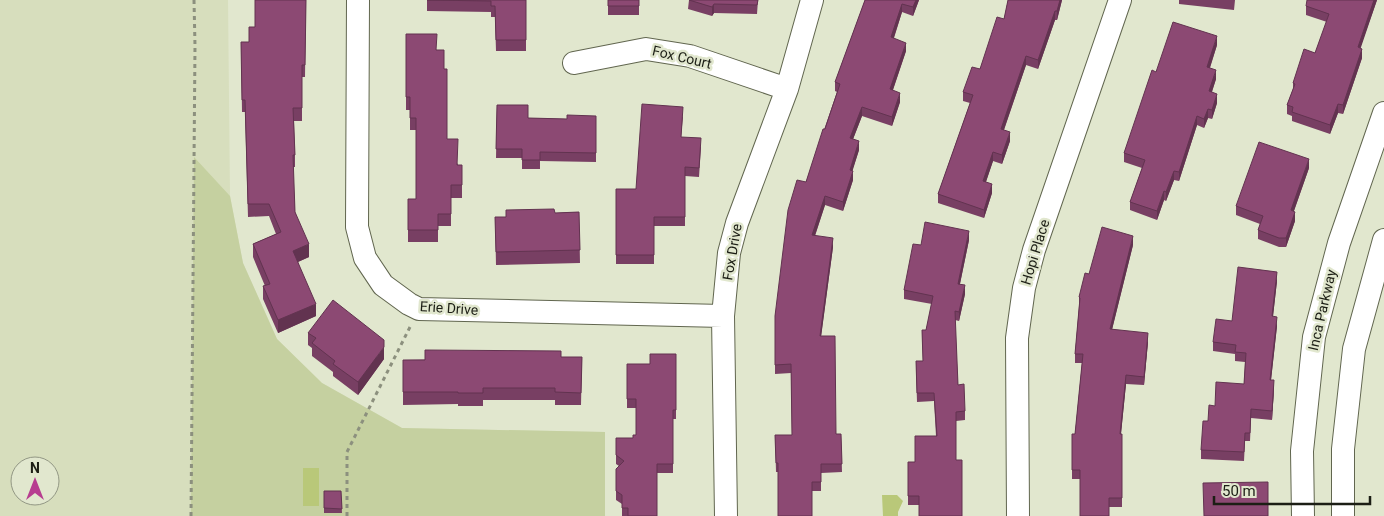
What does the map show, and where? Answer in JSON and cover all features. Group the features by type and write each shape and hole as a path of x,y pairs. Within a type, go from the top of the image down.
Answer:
{"street":[{"name":"Erie Drive","path":"358,0 357,227 365,258 383,285 409,304 420,309 724,316"},
{"name":"Fox Drive","path":"726,516 724,316 729,253 737,223 787,89 812,0"},
{"name":"Hopi Place","path":"1018,516 1017,338 1024,288 1034,250 1120,0"},
{"name":"Fox Court","path":"574,63 646,49 690,56 787,89"},
{"name":"Inca Parkway","path":"1303,516 1302,451 1314,337 1339,243 1384,113"},
{"path":"1343,516 1343,450 1354,349 1384,240"}],"path":[{"path":"191,516 194,0"},
{"path":"347,516 347,452 420,309"}],"shaded area":[{"path":"0,0 228,0 230,196 243,263 277,339 322,383 402,428 605,432 605,516 0,516"},
{"path":"194,157 230,196 243,263 277,339 322,383 402,428 605,432 605,516 191,516"},
{"path":"303,468 319,468 319,506 303,506"},
{"path":"882,495 897,495 903,501 898,516 883,516"}],"building":[{"path":"255,0 306,0 305,65 302,65 302,108 293,108 295,155 293,155 295,212 309,244 293,251 316,304 278,320 263,286 270,284 253,244 281,232 269,204 248,204 245,100 242,100 241,42 249,42 249,27 255,27"},
{"path":"427,0 526,0 526,40 496,40 495,6 491,6 491,1"},
{"path":"608,0 639,0 639,6 608,6"},
{"path":"689,0 758,0 757,5 714,4 712,7"},
{"path":"865,0 916,0 913,7 902,4 891,37 906,43 890,89 900,93 892,117 862,107 850,138 859,141 850,170 853,171 843,202 825,196 812,235 833,238 820,336 835,336 836,434 841,434 842,464 821,464 821,482 812,482 812,516 778,516 778,463 776,463 775,435 792,435 791,364 775,365 775,316 788,210 797,180 806,182 840,84 835,82"},
{"path":"1008,0 1060,0 1038,60 1026,56 1001,129 1010,132 1002,155 993,152 983,181 992,184 984,210 938,194 973,95 963,92 972,67 980,69 997,17 1004,19"},
{"path":"1307,0 1374,0 1358,47 1362,49 1343,105 1338,104 1330,125 1292,112 1293,107 1287,105 1295,84 1293,83 1304,49 1315,53 1329,14 1306,6"},
{"path":"1173,22 1217,36 1207,67 1216,70 1209,91 1217,94 1212,110 1208,109 1204,119 1197,116 1179,172 1174,171 1157,211 1130,202 1145,160 1124,153 1152,70 1156,72"},
{"path":"406,34 437,34 436,50 444,50 444,69 447,69 447,139 458,139 457,165 462,165 462,185 451,185 451,214 438,214 438,230 408,230 408,199 416,199 416,118 410,118 410,97 406,97"},
{"path":"642,104 683,107 681,137 701,138 699,168 685,167 685,217 654,217 654,255 616,255 616,189 636,189"},
{"path":"497,105 528,105 528,118 567,119 567,115 596,116 596,153 540,152 540,160 522,160 522,149 496,149"},
{"path":"1259,142 1309,159 1291,210 1295,212 1286,238 1279,238 1258,230 1263,216 1236,206"},
{"path":"554,209 555,213 579,212 580,250 496,252 495,217 506,217 506,210"},
{"path":"925,222 969,231 958,284 965,285 959,312 955,311 958,385 964,384 965,411 956,412 956,460 962,460 962,516 919,516 919,496 908,496 908,462 915,462 915,436 937,436 934,393 917,393 916,361 923,361 922,330 926,330 933,296 904,290 913,244 921,245"},
{"path":"1102,227 1133,236 1110,329 1148,333 1144,377 1126,375 1120,434 1122,434 1122,498 1109,498 1109,516 1080,516 1080,470 1072,470 1072,434 1075,434 1083,354 1075,354 1079,297 1085,273 1089,274"},
{"path":"1238,267 1277,272 1272,316 1277,317 1270,380 1274,380 1272,411 1251,409 1250,433 1245,433 1244,452 1201,450 1203,421 1208,421 1209,405 1215,406 1216,382 1244,384 1246,353 1235,352 1236,345 1213,342 1216,319 1232,321"},
{"path":"333,300 384,340 384,347 358,382 333,364 335,361 312,343 316,338 308,333"},
{"path":"425,350 561,351 561,357 582,357 581,393 555,392 555,388 483,388 483,393 403,392 403,360 425,360"},
{"path":"650,354 676,354 676,410 673,410 673,464 657,464 657,516 628,516 628,508 622,508 622,495 616,491 616,469 624,461 616,455 616,438 633,438 633,435 636,435 636,399 627,399 627,364 650,364"},
{"path":"1268,482 1268,516 1204,516 1203,483"},
{"path":"324,491 341,491 342,509 324,508"}]}
